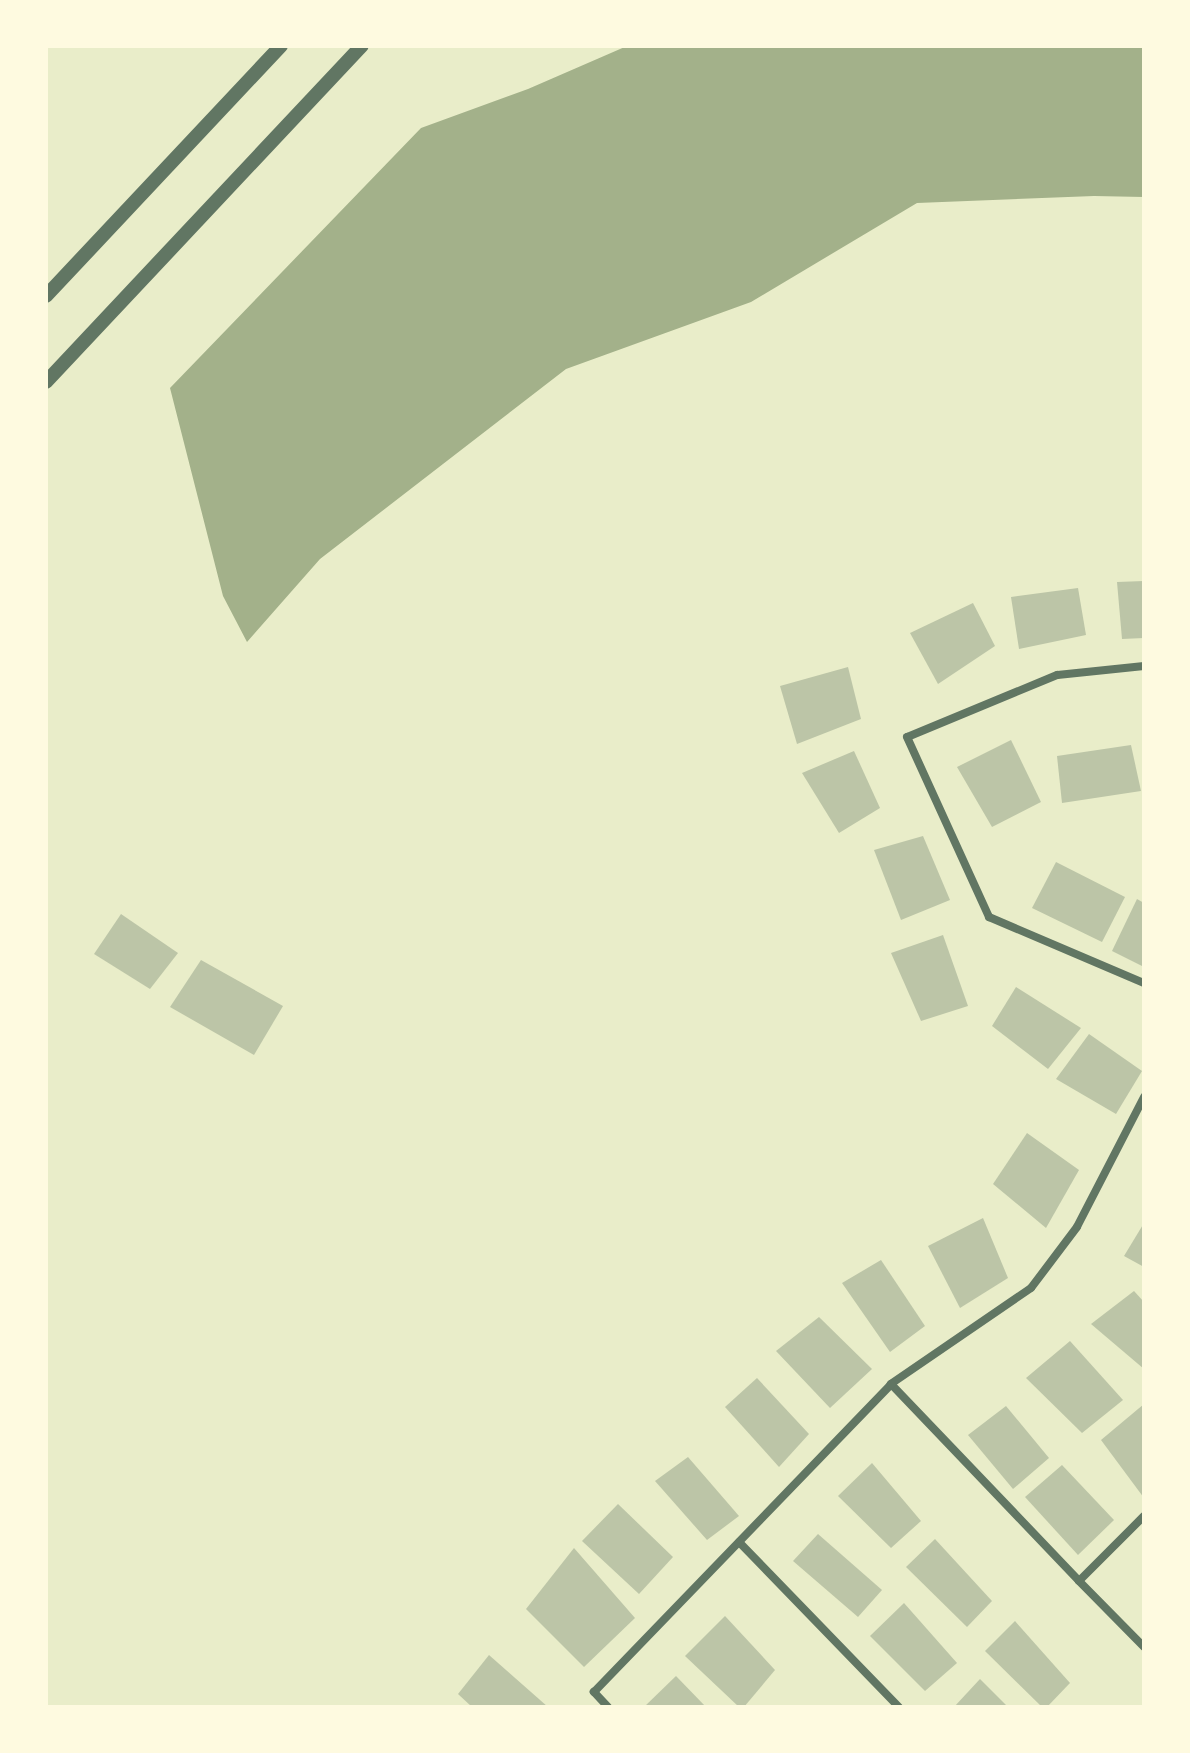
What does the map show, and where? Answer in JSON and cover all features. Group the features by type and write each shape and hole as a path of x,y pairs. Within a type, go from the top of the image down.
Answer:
{"street":[{"path":"46,296 281,46"},
{"path":"46,382 361,46"},
{"path":"1144,666 1057,675 907,737 989,917 1144,983"},
{"path":"608,1707 594,1692 891,1384 1031,1288 1077,1227 1144,1097"},
{"path":"891,1384 1144,1647"},
{"path":"1079,1581 1144,1516"},
{"path":"739,1542 899,1707"}],"shaded area":[{"path":"627,46 1144,46 1144,197 917,203 751,302 566,369 320,559 247,642 223,596 170,388 421,128 528,89"}],"building":[{"path":"1144,581 1144,638 1122,639 1117,582"},
{"path":"1078,588 1086,635 1019,649 1011,597"},
{"path":"973,603 995,646 938,684 910,633"},
{"path":"848,667 861,719 797,744 780,686"},
{"path":"1011,740 1041,802 992,827 957,767"},
{"path":"1131,745 1141,791 1062,803 1057,756"},
{"path":"854,751 880,808 839,833 802,773"},
{"path":"923,836 950,900 901,920 874,850"},
{"path":"1056,862 1125,897 1102,942 1032,908"},
{"path":"1137,899 1144,903 1144,967 1112,951"},
{"path":"121,914 178,953 150,989 94,954"},
{"path":"943,935 968,1006 921,1021 891,953"},
{"path":"201,960 283,1006 254,1055 170,1007"},
{"path":"1016,987 1081,1028 1048,1069 992,1026"},
{"path":"1089,1034 1142,1071 1116,1114 1056,1079"},
{"path":"1027,1133 1079,1170 1046,1228 993,1184"},
{"path":"983,1218 1008,1278 960,1308 928,1246"},
{"path":"1144,1223 1144,1267 1124,1256"},
{"path":"881,1260 925,1326 890,1352 842,1283"},
{"path":"1134,1291 1144,1302 1144,1369 1091,1324"},
{"path":"819,1317 872,1369 830,1408 776,1351"},
{"path":"1070,1341 1123,1400 1082,1433 1026,1378"},
{"path":"757,1378 809,1434 779,1467 725,1407"},
{"path":"1144,1404 1144,1498 1101,1440"},
{"path":"1006,1406 1049,1458 1013,1489 968,1435"},
{"path":"688,1457 739,1516 707,1540 655,1481"},
{"path":"872,1463 921,1521 891,1548 838,1496"},
{"path":"1062,1465 1114,1520 1078,1555 1025,1497"},
{"path":"618,1504 673,1557 639,1594 582,1541"},
{"path":"818,1534 882,1590 858,1617 793,1561"},
{"path":"935,1539 992,1601 967,1627 906,1567"},
{"path":"574,1548 635,1618 584,1667 526,1609"},
{"path":"904,1603 957,1663 925,1691 870,1636"},
{"path":"725,1616 775,1670 744,1707 739,1707 685,1656"},
{"path":"1015,1621 1070,1683 1047,1707 1042,1707 985,1651"},
{"path":"489,1655 548,1707 472,1707 458,1694"},
{"path":"676,1676 706,1707 644,1707"},
{"path":"980,1679 1008,1707 954,1707"}]}
